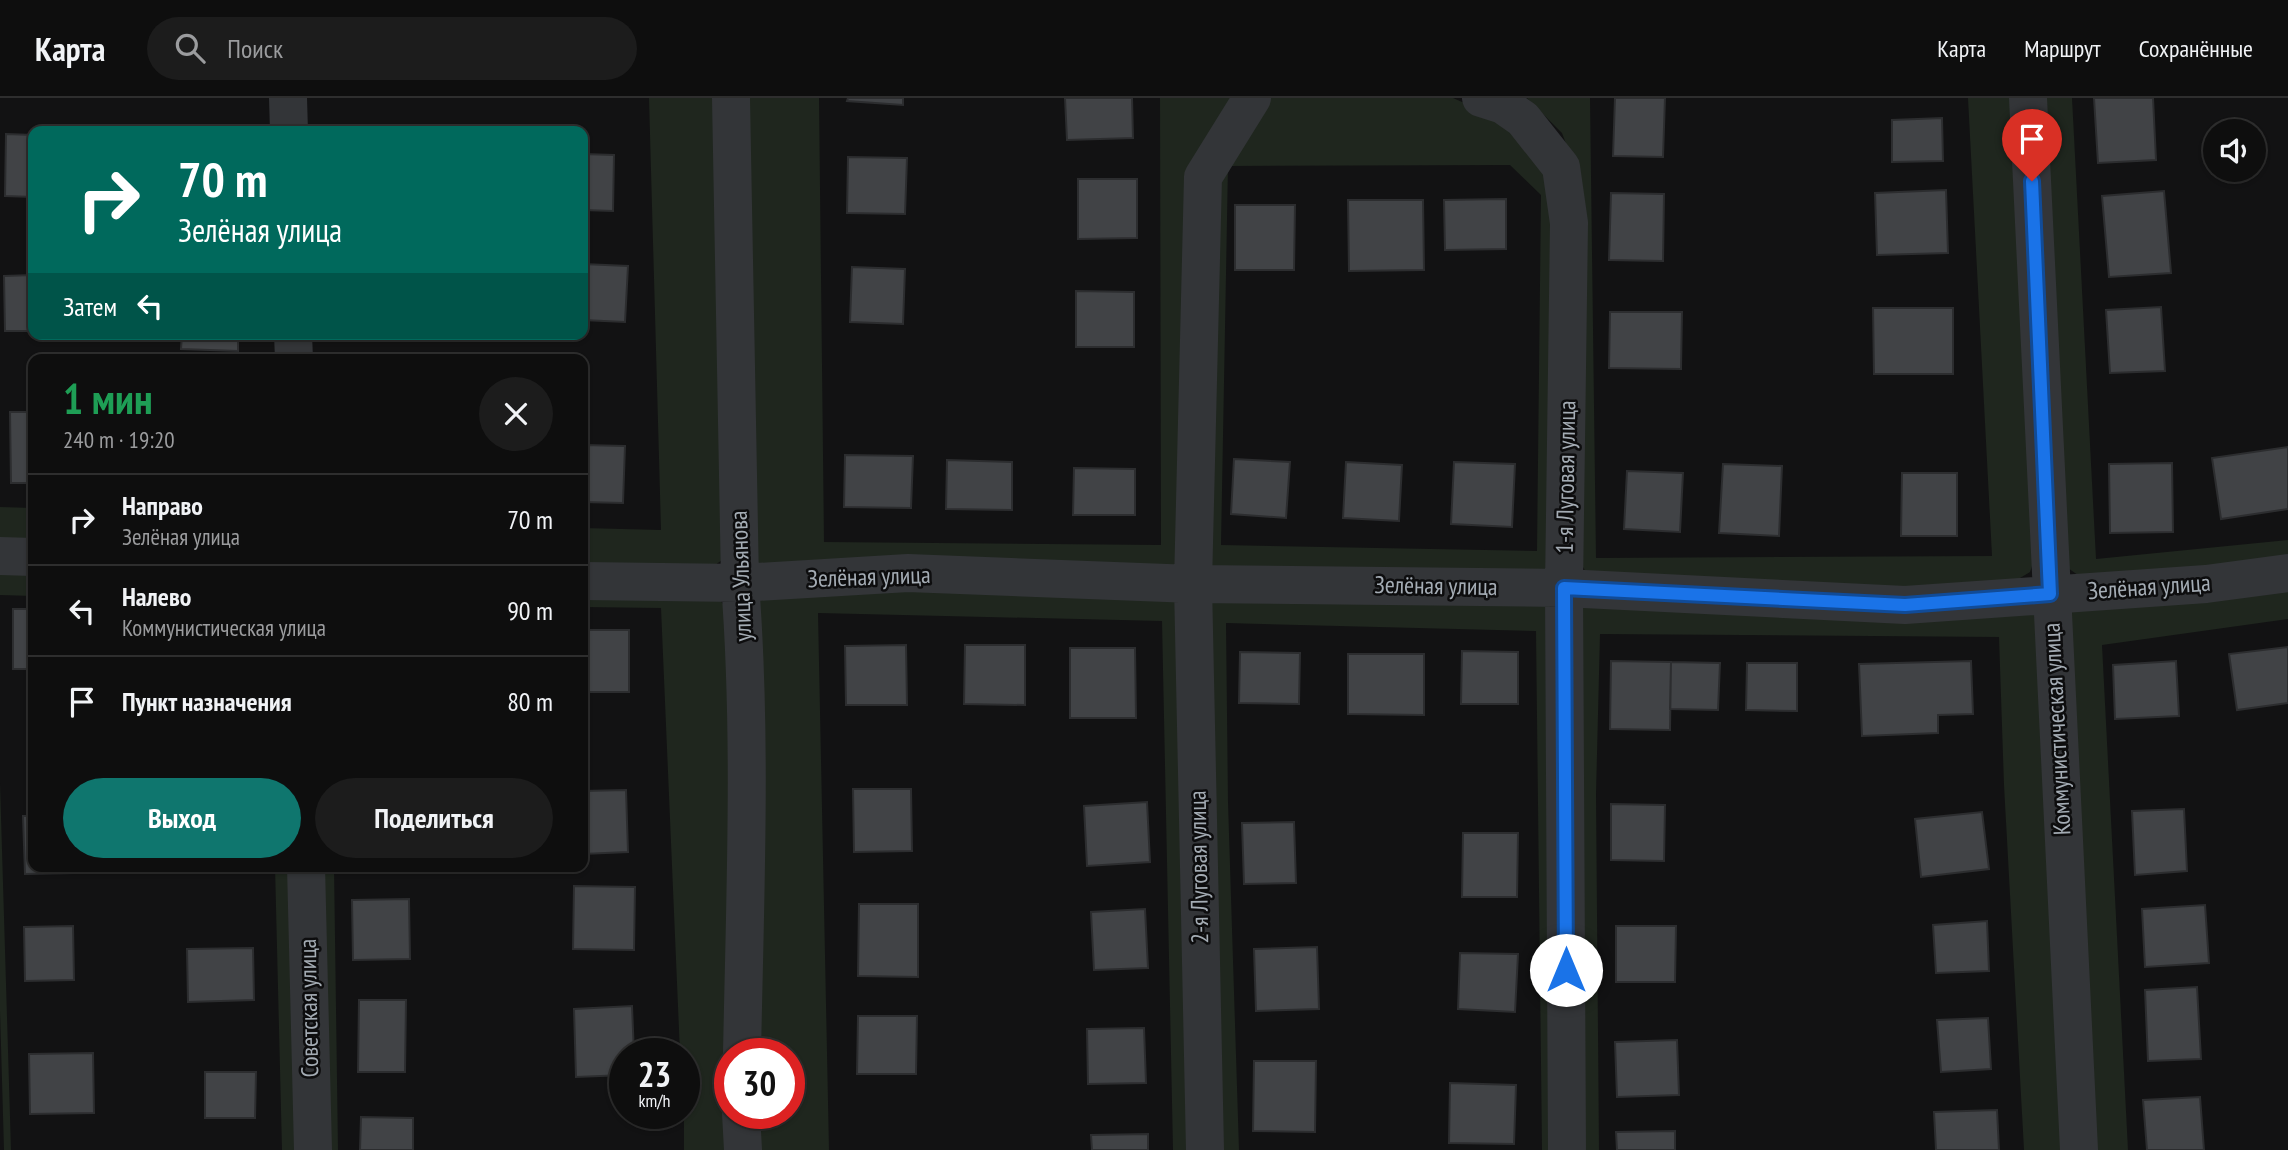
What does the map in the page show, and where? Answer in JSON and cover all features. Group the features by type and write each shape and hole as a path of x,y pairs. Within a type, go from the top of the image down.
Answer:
{"street":[{"path":"288,98 289,126"},
{"name":"улица Ульянова","path":"731,98 740,583 744,636 742,1038"},
{"path":"1193,584 1203,177 1252,98"},
{"name":"1-я Луговая улица","path":"1480,98 1503,105 1523,118 1562,167 1569,223 1564,588 1567,1150"},
{"name":"Коммунистическая улица","path":"2028,98 2079,1150"},
{"path":"0,556 28,557"},
{"name":"Зелёная улица","path":"588,581 740,583 908,573 1193,584 1564,588 1905,605 2206,584 2288,573"},
{"name":"2-я Луговая улица","path":"1193,584 1205,1150"},
{"name":"Советская улица","path":"306,872 313,1150"},
{"path":"742,1129 743,1150"}],"shaded area":[{"path":"649,98 717,98 726,557 707,571 588,569 588,528 661,530"},
{"path":"747,98 819,98 824,542 1161,545 1160,98 1242,98 1196,174 1185,570 760,568 755,561"},
{"path":"1262,98 1453,98 1507,122 1553,185 1546,577 1202,570 1212,178","holes":["1510,165 1541,195 1537,551 1221,545 1228,166"]},
{"path":"1527,98 1590,98 1596,558 1992,556 1968,98 2017,98 2039,546 2030,572 2010,584 1885,590 1588,576 1578,558 1574,165 1562,133"},
{"path":"2042,98 2072,98 2096,559 2288,540 2288,558 2082,578 2068,568"},
{"path":"0,507 28,508 28,545 0,544"},
{"path":"0,570 28,572 28,596 0,595"},
{"path":"903,585 1184,596 1194,1150 1173,1150 1162,621 818,613 829,1150 757,1150 756,1129 805,1129 805,1038 756,1038 755,596"},
{"path":"2288,587 2288,619 2102,645 2128,1150 2093,1150 2062,609"},
{"path":"588,593 720,600 732,617 731,848 726,1038 714,1038 714,1129 725,1129 727,1150 684,1150 684,1129 700,1129 700,1038 679,1038 661,608 588,607"},
{"path":"1202,593 1542,600 1556,612 1556,1150 1542,1150 1536,631 1226,623 1228,802 1239,1150 1214,1150"},
{"path":"1575,607 2039,613 2066,1150 2024,1150 2004,785 1999,637 1600,634 1596,794 1599,1150 1580,1150"},
{"path":"0,783 11,1150 4,1150 0,1011"},
{"path":"275,872 294,872 298,1150 282,1150"},
{"path":"316,872 334,872 338,1150 323,1150"}],"building":[{"path":"848,98 903,98 903,105 847,101"},
{"path":"1065,98 1132,98 1133,138 1067,140"},
{"path":"1615,98 1665,98 1663,157 1613,156"},
{"path":"2094,98 2153,98 2156,160 2098,163"},
{"path":"1942,118 1943,161 1892,162 1892,120"},
{"path":"6,134 28,135 28,197 5,196"},
{"path":"588,154 614,155 613,211 588,210"},
{"path":"848,157 907,158 905,214 847,213"},
{"path":"1078,179 1137,179 1137,238 1078,239"},
{"path":"1946,190 1948,253 1877,255 1875,193"},
{"path":"2164,191 2171,273 2109,277 2102,196"},
{"path":"1611,193 1664,194 1663,261 1609,260"},
{"path":"1506,199 1506,249 1445,250 1444,200"},
{"path":"1348,200 1423,200 1424,270 1349,271"},
{"path":"1235,205 1295,205 1294,270 1235,270"},
{"path":"588,264 628,266 625,322 588,320"},
{"path":"852,267 905,269 903,324 850,322"},
{"path":"28,275 28,331 5,331 4,276"},
{"path":"1076,291 1134,292 1134,347 1076,347"},
{"path":"2161,307 2165,371 2110,373 2106,310"},
{"path":"1873,308 1953,308 1953,374 1874,374"},
{"path":"1610,312 1682,312 1681,369 1609,368"},
{"path":"182,340 238,340 238,351 181,349"},
{"path":"10,412 28,412 28,483 11,483"},
{"path":"588,445 625,446 623,503 588,502"},
{"path":"2288,447 2288,509 2221,519 2212,458"},
{"path":"845,455 913,456 911,508 844,507"},
{"path":"1234,459 1290,462 1286,518 1231,514"},
{"path":"947,460 1012,462 1012,510 946,509"},
{"path":"1346,462 1402,465 1399,521 1343,518"},
{"path":"1454,462 1515,464 1512,527 1451,524"},
{"path":"2172,463 2173,532 2110,533 2109,464"},
{"path":"1723,464 1782,466 1779,536 1719,533"},
{"path":"1074,468 1135,469 1135,515 1073,515"},
{"path":"1627,471 1683,473 1680,532 1624,529"},
{"path":"1902,473 1957,473 1957,536 1901,536"},
{"path":"13,609 28,609 28,669 13,669"},
{"path":"588,630 629,630 629,692 588,692"},
{"path":"906,645 907,705 846,705 845,646"},
{"path":"965,645 1025,645 1025,705 964,704"},
{"path":"2288,647 2288,703 2237,710 2229,654"},
{"path":"1070,648 1135,648 1136,718 1070,718"},
{"path":"1462,651 1518,652 1518,704 1461,704"},
{"path":"1240,652 1300,653 1299,704 1239,703"},
{"path":"1348,654 1424,654 1424,715 1348,714"},
{"path":"1611,661 1671,662 1670,730 1610,729"},
{"path":"1971,661 1973,714 1938,715 1938,733 1862,736 1859,664"},
{"path":"2176,661 2179,716 2115,719 2113,665"},
{"path":"1671,662 1720,663 1718,710 1670,709"},
{"path":"1747,663 1797,663 1797,711 1746,710"},
{"path":"853,789 911,789 912,851 854,852"},
{"path":"626,790 628,852 588,854 588,791"},
{"path":"1147,802 1150,862 1087,866 1084,806"},
{"path":"1611,804 1665,805 1664,861 1611,860"},
{"path":"2184,809 2187,871 2135,875 2132,811"},
{"path":"1982,812 1989,869 1921,877 1915,819"},
{"path":"23,816 28,816 28,872 75,873 25,874"},
{"path":"1294,822 1296,883 1244,884 1242,823"},
{"path":"1463,833 1518,833 1517,897 1462,897"},
{"path":"574,886 635,887 634,950 573,949"},
{"path":"409,899 410,959 353,960 352,900"},
{"path":"859,904 918,904 918,977 858,976"},
{"path":"2205,905 2209,963 2145,967 2142,909"},
{"path":"1145,909 1148,968 1094,970 1091,912"},
{"path":"1987,921 1989,971 1936,973 1933,925"},
{"path":"73,926 74,980 25,981 24,927"},
{"path":"1616,926 1676,926 1675,982 1616,982"},
{"path":"1317,947 1319,1009 1256,1011 1254,949"},
{"path":"253,948 254,1000 188,1002 187,949"},
{"path":"1460,953 1518,954 1515,1012 1458,1009"},
{"path":"2197,987 2201,1059 2148,1061 2145,990"},
{"path":"359,1000 406,1000 405,1072 358,1072"},
{"path":"632,1006 633,1038 609,1038 609,1076 576,1077 574,1009"},
{"path":"858,1016 917,1016 916,1074 857,1074"},
{"path":"1988,1018 1991,1069 1941,1072 1937,1020"},
{"path":"1144,1028 1146,1083 1088,1084 1087,1029"},
{"path":"1677,1040 1679,1095 1617,1097 1615,1042"},
{"path":"93,1053 94,1113 30,1114 29,1054"},
{"path":"1254,1061 1316,1061 1315,1132 1253,1131"},
{"path":"205,1072 256,1072 255,1118 205,1118"},
{"path":"1450,1083 1516,1085 1514,1144 1449,1143"},
{"path":"2200,1097 2204,1150 2147,1150 2143,1100"},
{"path":"1997,1110 1999,1150 1936,1150 1934,1112"},
{"path":"361,1117 413,1118 413,1150 360,1150"},
{"path":"1675,1131 1675,1150 1617,1150 1616,1132"},
{"path":"1148,1134 1148,1150 1092,1150 1091,1135"}],"route":[{"path":"1566,970 1564,588 1905,605 2050,594 2032,181"}]}
